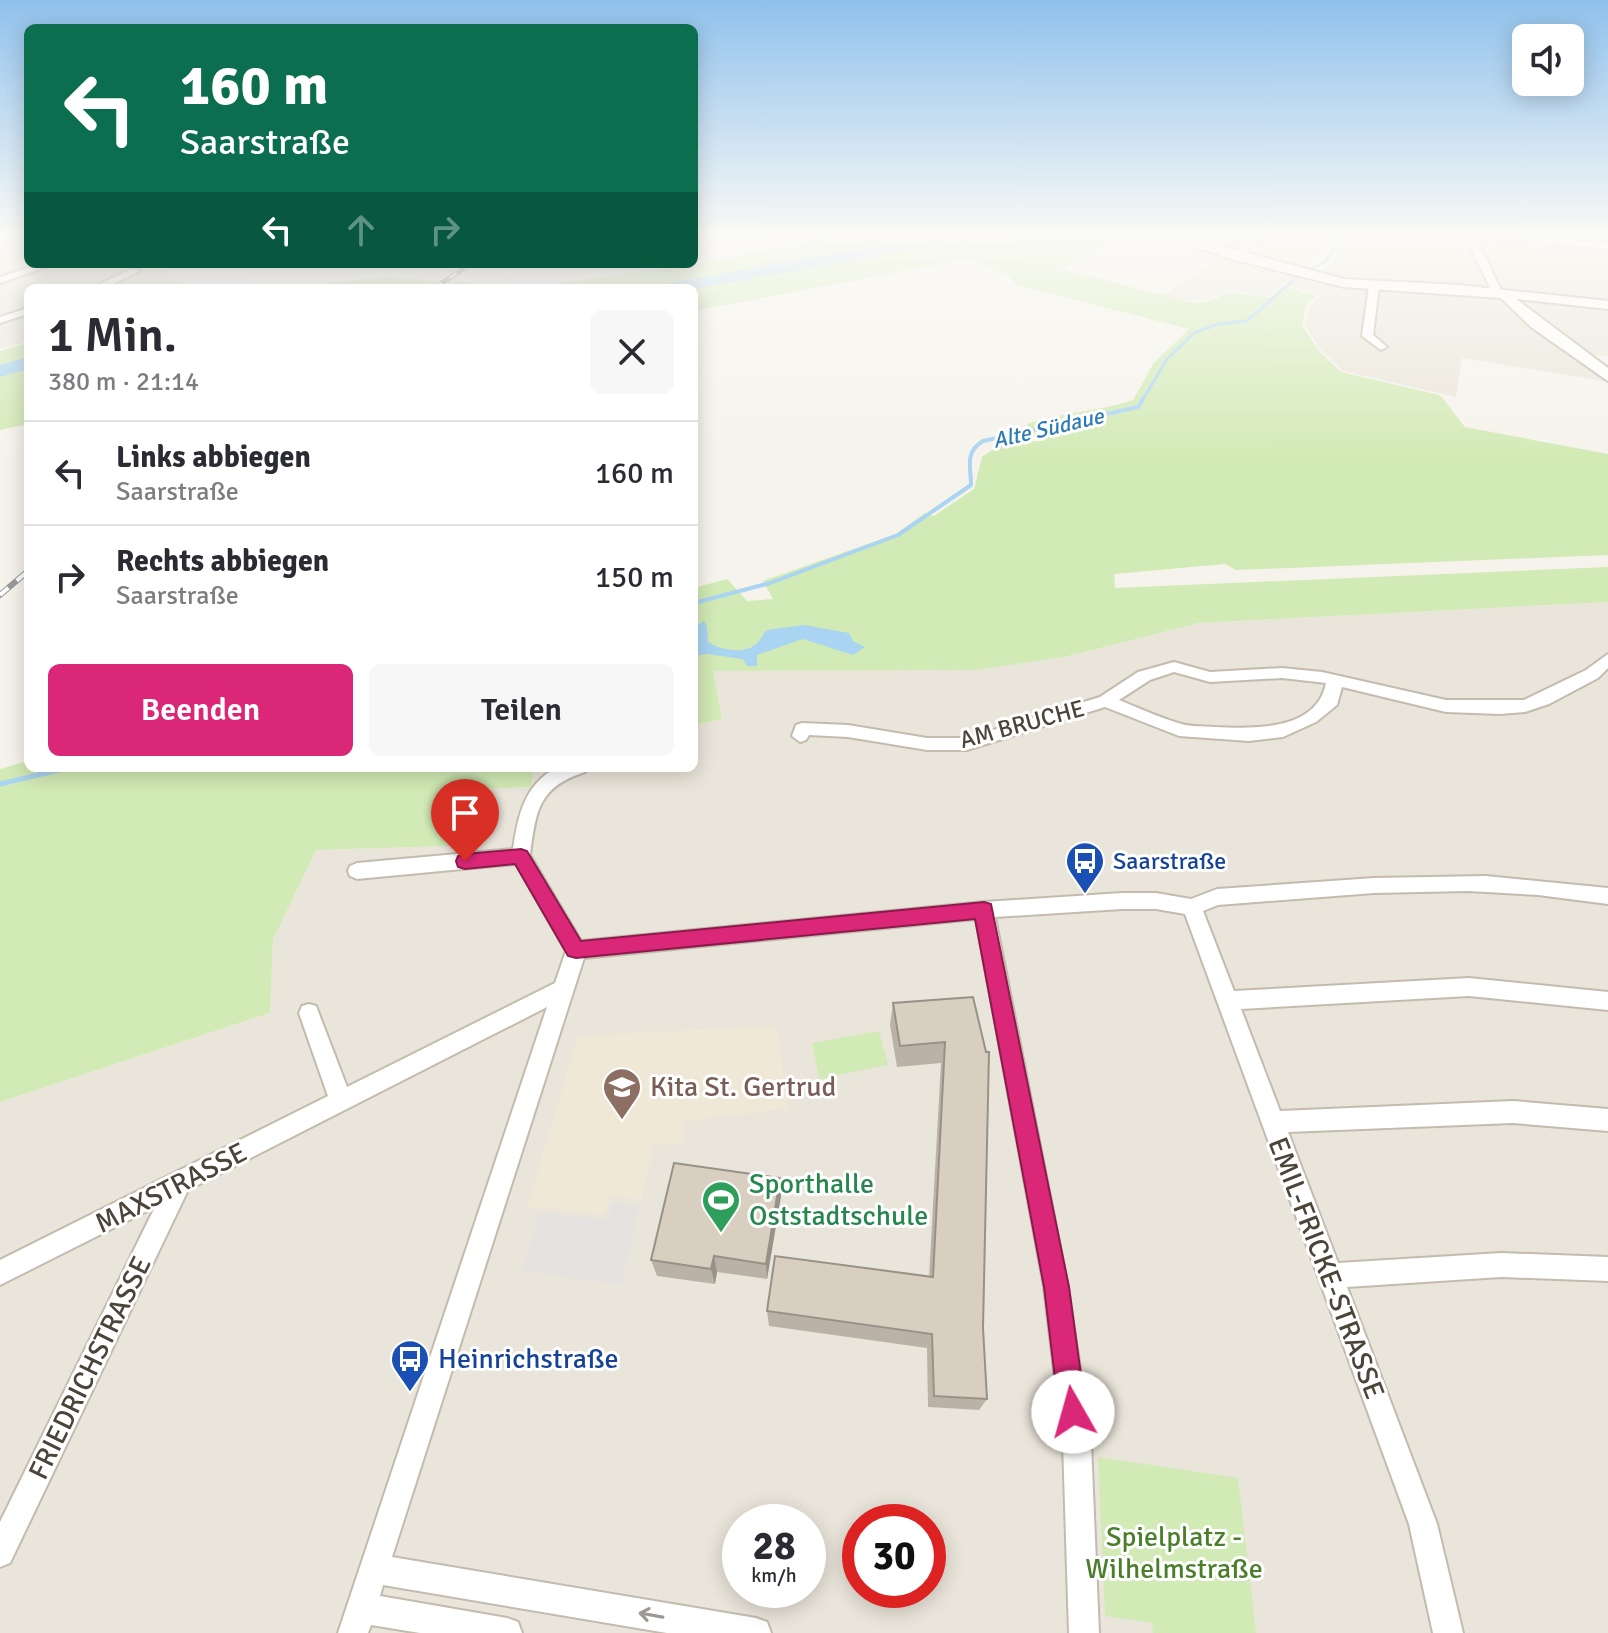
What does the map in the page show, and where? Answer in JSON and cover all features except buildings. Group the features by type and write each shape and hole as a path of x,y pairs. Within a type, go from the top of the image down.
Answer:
{"street":[{"path":"1371,310 1367,336 1381,347"},
{"path":"1516,310 1582,353 1608,376"},
{"path":"0,320 24,312"},
{"name":"AM BRUCHE","path":"800,736 802,729 848,731 891,740 967,744 1106,701 1144,676 1174,667 1210,677 1282,673 1335,681 1446,706 1525,706 1592,674 1608,659"},
{"name":"AM BRUCHE","path":"1106,701 1179,730 1249,735 1283,731 1310,718 1331,701 1335,681"},
{"path":"507,1633 357,1620 576,950 521,856 530,803 545,783 570,772"},
{"path":"357,871 521,856"},
{"path":"576,950 984,910 1122,901 1156,901 1192,907 1217,897 1468,883 1547,887 1608,896"},
{"name":"EMIL-FRICKE-STRASSE","path":"1192,907 1423,1524 1448,1633"},
{"path":"984,910 1059,1303 1077,1443 1084,1633"},
{"path":"1226,1001 1469,987 1608,1001"},
{"name":"MAXSTRASSE","path":"0,1273 563,989"},
{"path":"309,1013 341,1102"},
{"path":"1272,1122 1513,1112 1608,1120"},
{"name":"FRIEDRICHSTRASSE","path":"0,1553 179,1184"},
{"path":"1328,1276 1501,1265 1608,1269"},
{"path":"375,1569 756,1633"}],"shaded area":[{"path":"0,310 24,310 24,342 0,349"},
{"path":"1309,310 1608,310 1608,356 1577,355 1604,381 1462,358 1456,397 1343,371 1320,349 1305,324"},
{"path":"1608,602 1608,1633 0,1633 0,1102 270,1013 273,940 316,850 446,846 457,790 531,787 533,772 698,772 698,724 722,719 713,671 978,670 1064,657 1199,623"},
{"name":"Kita St. Gertrud","path":"777,1026 788,1108 683,1122 684,1143 654,1144 641,1200 611,1196 604,1215 527,1207 578,1036"},
{"path":"613,1202 639,1206 622,1285 522,1271 539,1213 607,1220"}],"green space":[{"path":"1116,310 1305,310 1302,325 1318,350 1341,372 1440,395 1465,427 1608,454 1608,555 1236,570 1225,564 1114,574 1115,588 1608,567 1608,602 1199,623 1064,657 978,670 713,671 722,719 698,724 698,587 727,579 747,601 773,599 763,581 896,534 925,513 934,516 974,489 982,457 1002,443 1040,441 1030,434 1027,424 1133,400 1153,364 1189,329"},
{"path":"24,344 24,425 0,430 0,351"},
{"path":"24,762 24,772 533,772 531,787 457,790 447,846 316,850 273,940 270,1013 0,1102 0,769"},
{"path":"879,1031 888,1065 819,1079 812,1043"},
{"name":"Spielplatz - Wilhelmstraße","path":"1098,1457 1238,1478 1256,1633 1153,1633 1152,1623 1105,1616"}],"water":[{"path":"704,621 708,642 727,649 748,649 767,630 804,625 849,633 853,641 865,647 853,655 803,639 757,655 757,666 747,666 743,659 698,655 698,625"}],"waterway":[{"name":"Alte Südaue","path":"1142,401 1167,359 1194,333 1218,324 1247,321 1259,310"},
{"path":"0,371 24,364"},
{"name":"Alte Südaue","path":"698,602 770,583 898,535 971,485 971,455 983,441 1138,407 1143,399"},
{"name":"Alte Südaue","path":"0,784 50,772"}],"railway":[{"path":"0,595 24,574"}],"place":[{"name":"Saarstraße","path":"1085,895"},
{"name":"Kita St. Gertrud","path":"622,1121"},
{"name":"Sporthalle Oststadtschule","path":"721,1234"},
{"name":"Heinrichstraße","path":"410,1393"}],"route":[{"path":"465,861 521,856 576,950 984,910 1056,1287 1073,1412"}]}
